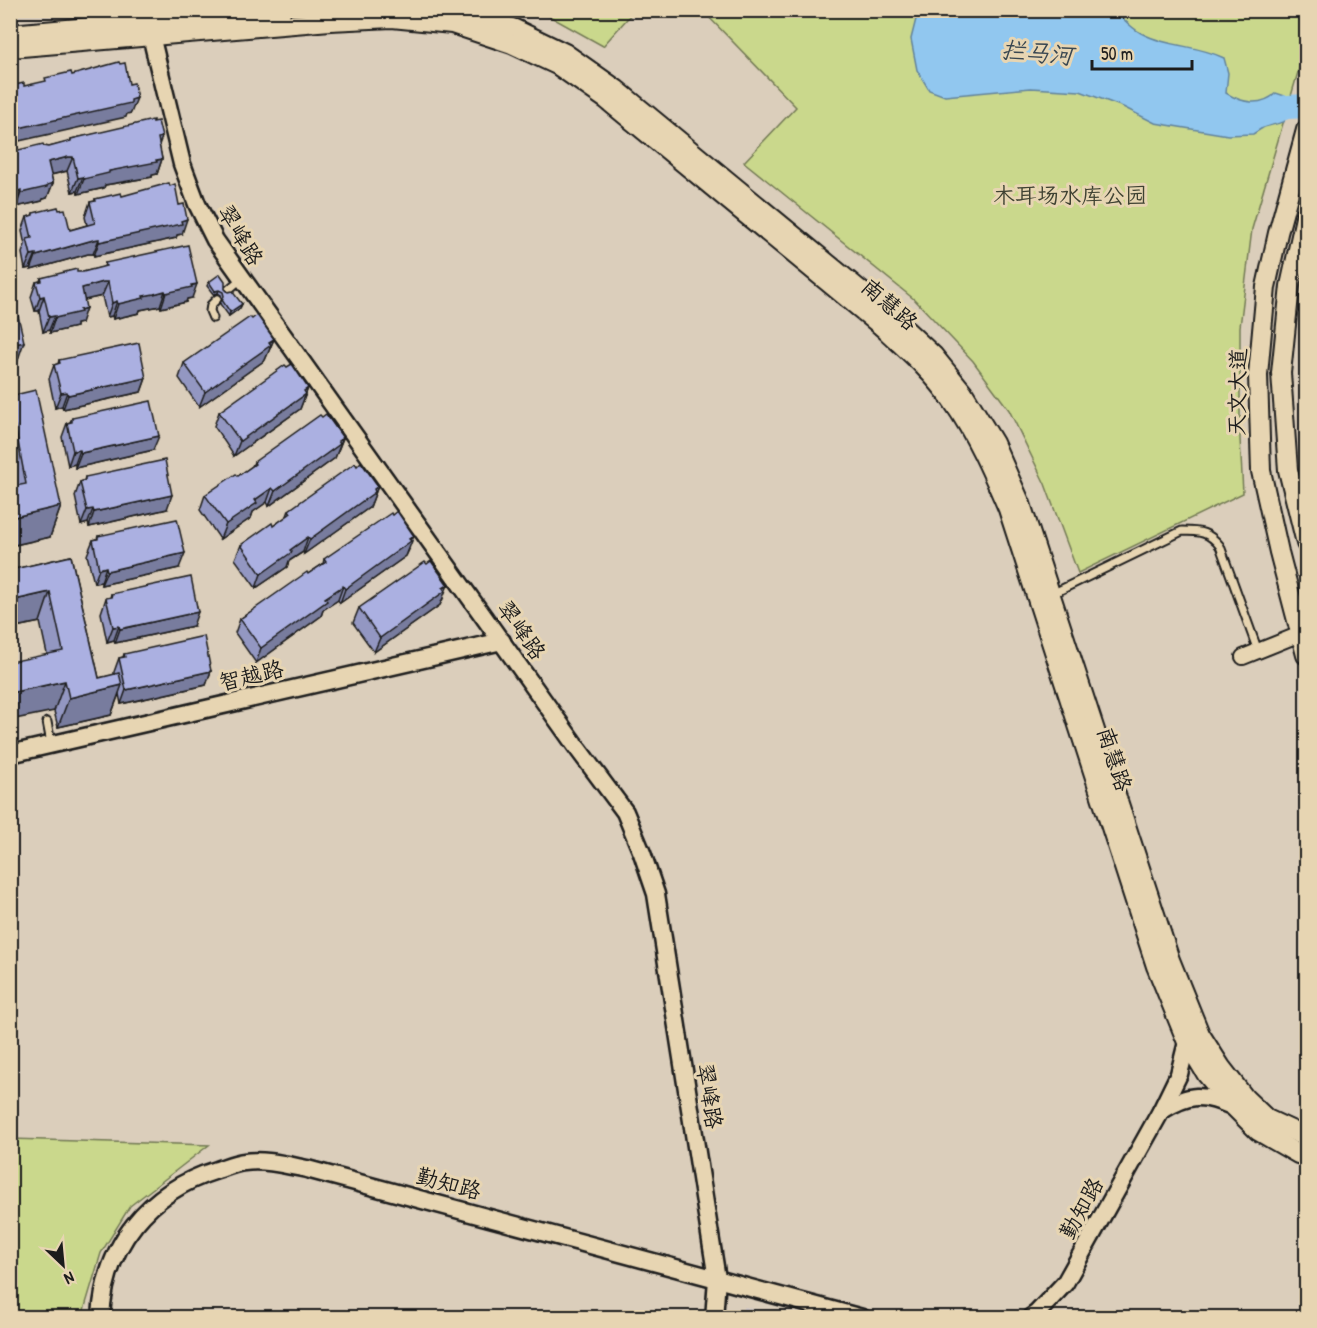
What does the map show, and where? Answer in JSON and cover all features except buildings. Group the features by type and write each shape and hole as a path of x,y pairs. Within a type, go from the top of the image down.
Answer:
{"main road":[{"name":"南慧路","path":"10,48 282,10"},
{"name":"南慧路","path":"460,10 515,29 565,53 616,89 889,314 933,355 963,392 994,443 1021,504 1170,960 1200,1034 1221,1067 1245,1098 1267,1119 1306,1137"},
{"name":"南慧路","path":"10,34 392,18 452,24 512,44 557,65 607,100 880,325 922,364 958,410 981,449 1008,509 1153,955 1187,1042 1207,1075 1233,1107 1258,1131 1304,1156"},
{"name":"天文大道","path":"1306,130 1266,287 1258,375 1261,471 1306,655"},
{"name":"天文大道","path":"1306,213 1290,286 1281,373 1288,470 1306,543"}],"street":[{"name":"翠峰路","path":"149,29 182,164 196,204 214,240 625,812 656,894 717,1279 714,1317"},
{"path":"1243,657 1300,634"},
{"name":"智越路","path":"10,754 502,641"},
{"name":"勤知路","path":"1030,1317 1037,1313 1065,1283 1161,1111 1179,1074 1187,1042"},
{"path":"1161,1111 1188,1098 1212,1097 1233,1107"},
{"name":"勤知路","path":"100,1317 101,1300 113,1260 127,1233 149,1207 171,1190 198,1176 244,1162 274,1163 307,1169 862,1317"}],"lane":[{"path":"228,290 241,279"},
{"path":"213,318 210,311 211,305 217,299"},
{"path":"1050,594 1182,531 1198,531 1211,535 1220,546 1258,651"},
{"path":"47,722 52,744"}],"shaded area":[{"path":"745,1307 784,1317 735,1317"}],"green space":[{"path":"540,11 634,11 603,46"},
{"name":"木耳场水库公园","path":"703,11 1306,11 1306,45 1252,229 1240,327 1240,439 1243,493 1078,573 1045,484 1009,410 973,361 915,300 744,162 796,107"},
{"path":"11,1139 209,1145 130,1206 101,1253 82,1317 11,1318"}],"water":[{"path":"918,11 1115,11 1134,28 1151,38 1224,58 1228,73 1226,93 1232,96 1251,102 1264,100 1276,93 1291,98 1284,122 1264,127 1253,134 1228,135 1155,123 1123,107 1080,91 1031,88 945,96 929,90 917,70 911,39"}],"waterway":[{"name":"拦马河","path":"1259,116 1287,107 1306,106"}]}
